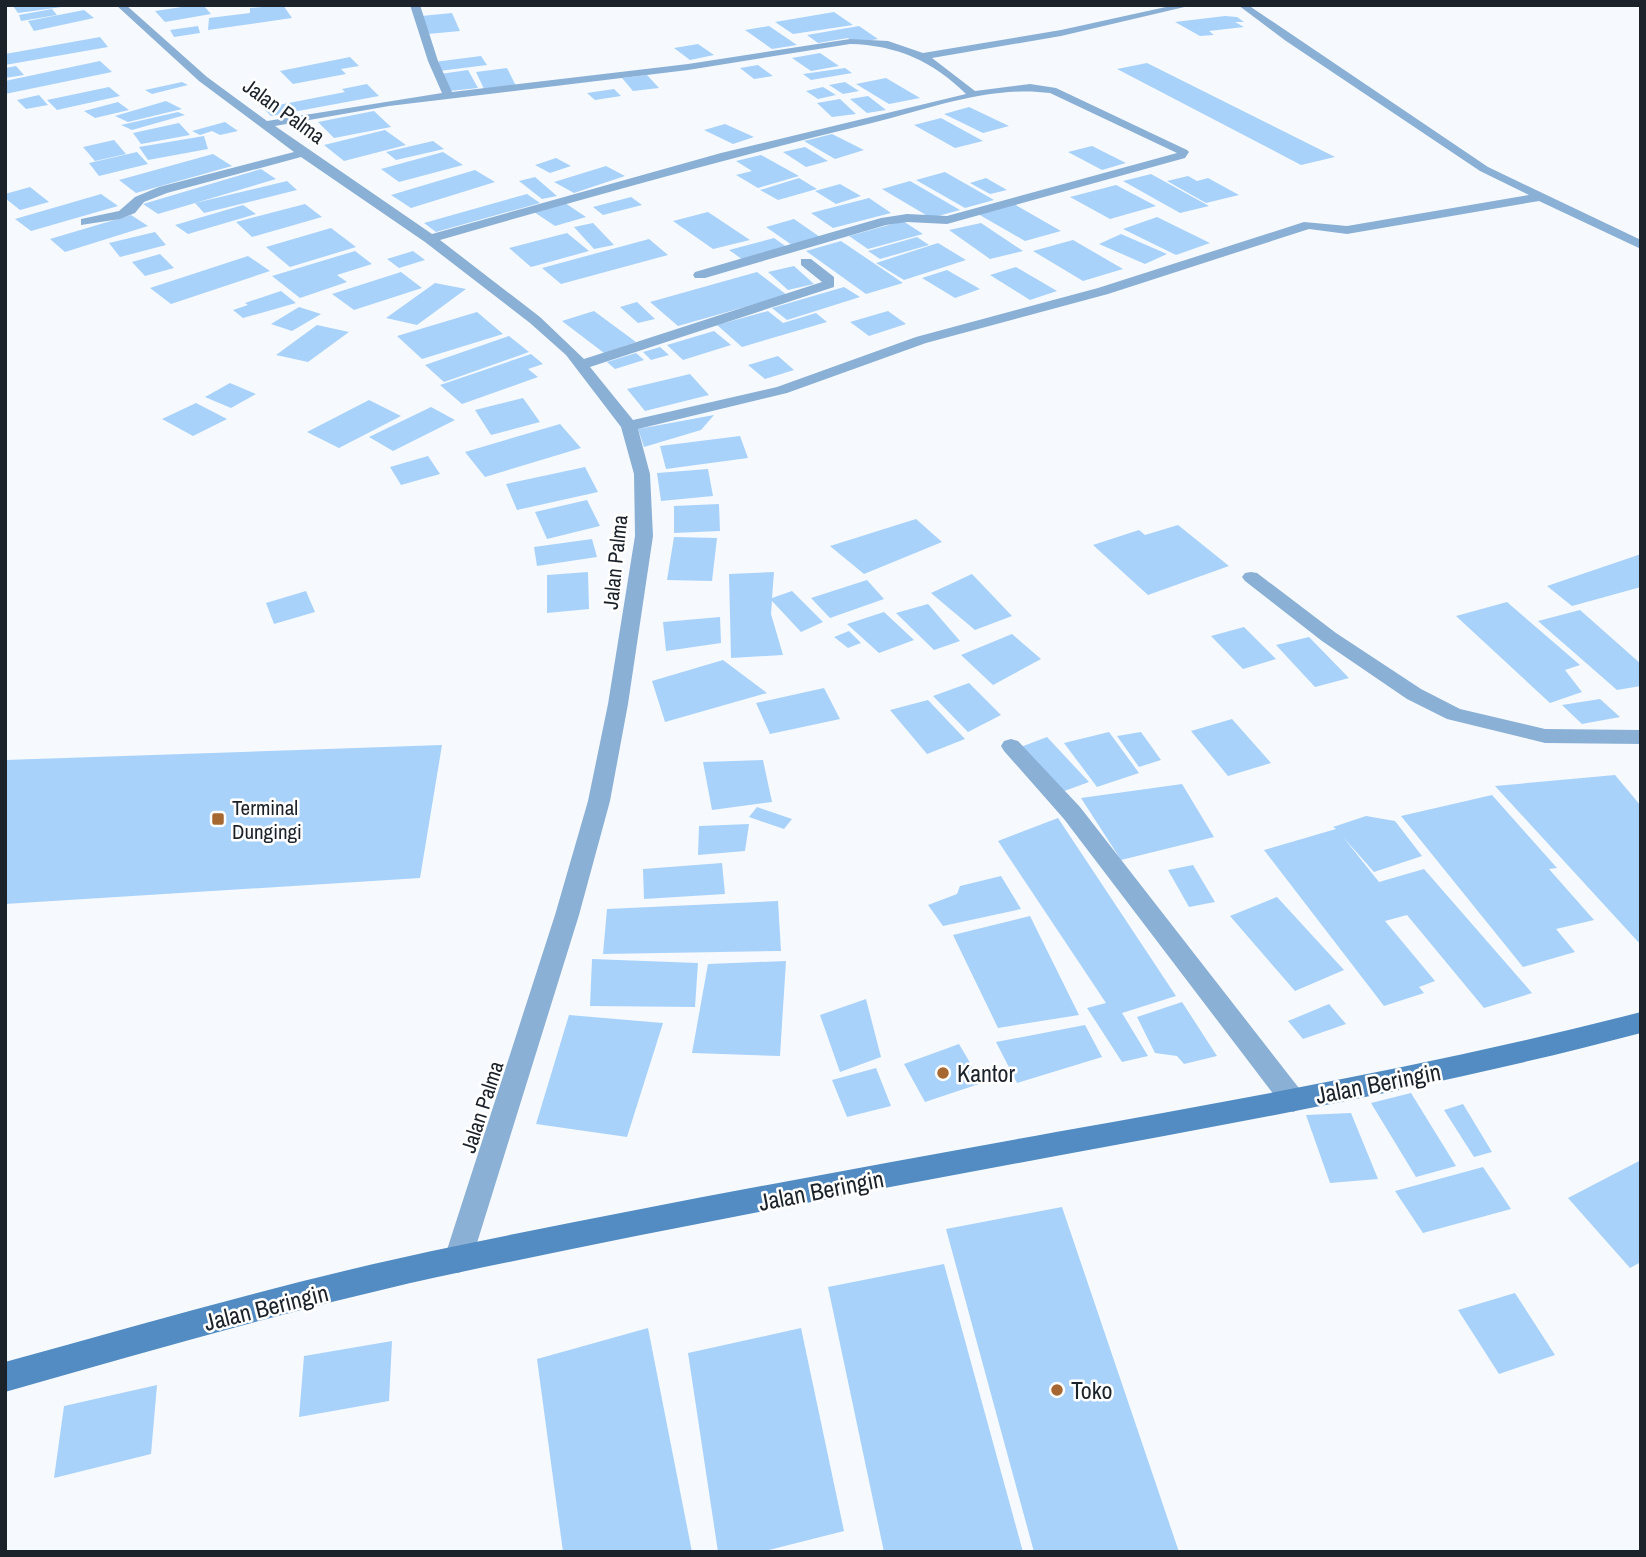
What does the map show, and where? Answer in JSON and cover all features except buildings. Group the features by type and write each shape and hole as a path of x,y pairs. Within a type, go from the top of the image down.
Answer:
{"street":[{"name":"Jalan Palma","path":"120,5 172,53 264,125 430,239 535,320 582,365 629,426 642,474 644,536 623,677 599,801 567,915 458,1259"},
{"path":"415,5 433,61 449,96"},
{"path":"923,56 1087,28 1189,5"},
{"path":"1242,5 1483,169 1641,245"},
{"path":"264,125 388,103 732,61 826,45 887,44 923,56 962,83 973,95"},
{"path":"430,239 724,155 973,95 1030,87 1052,90 1183,152 1181,156 1162,163 1094,178 947,220 907,218 886,221 700,275"},
{"path":"85,222 129,211 137,206 139,200 163,190 302,153"},
{"path":"629,426 782,390 921,340 1103,291 1308,225 1347,230 1539,197"},
{"path":"582,365 829,284 829,280 806,262"},
{"path":"1251,577 1329,638 1414,694 1454,714 1545,736 1641,737"},
{"path":"1011,746 1072,813 1293,1100"},
{"name":"Jalan Beringin","path":"5,1377 192,1325 458,1259 1293,1100 1528,1052 1641,1021"}],"place":[{"name":"Terminal Dungingi","path":"218,819"},
{"name":"Kantor","path":"943,1073"},
{"name":"Toko","path":"1057,1390"}]}
